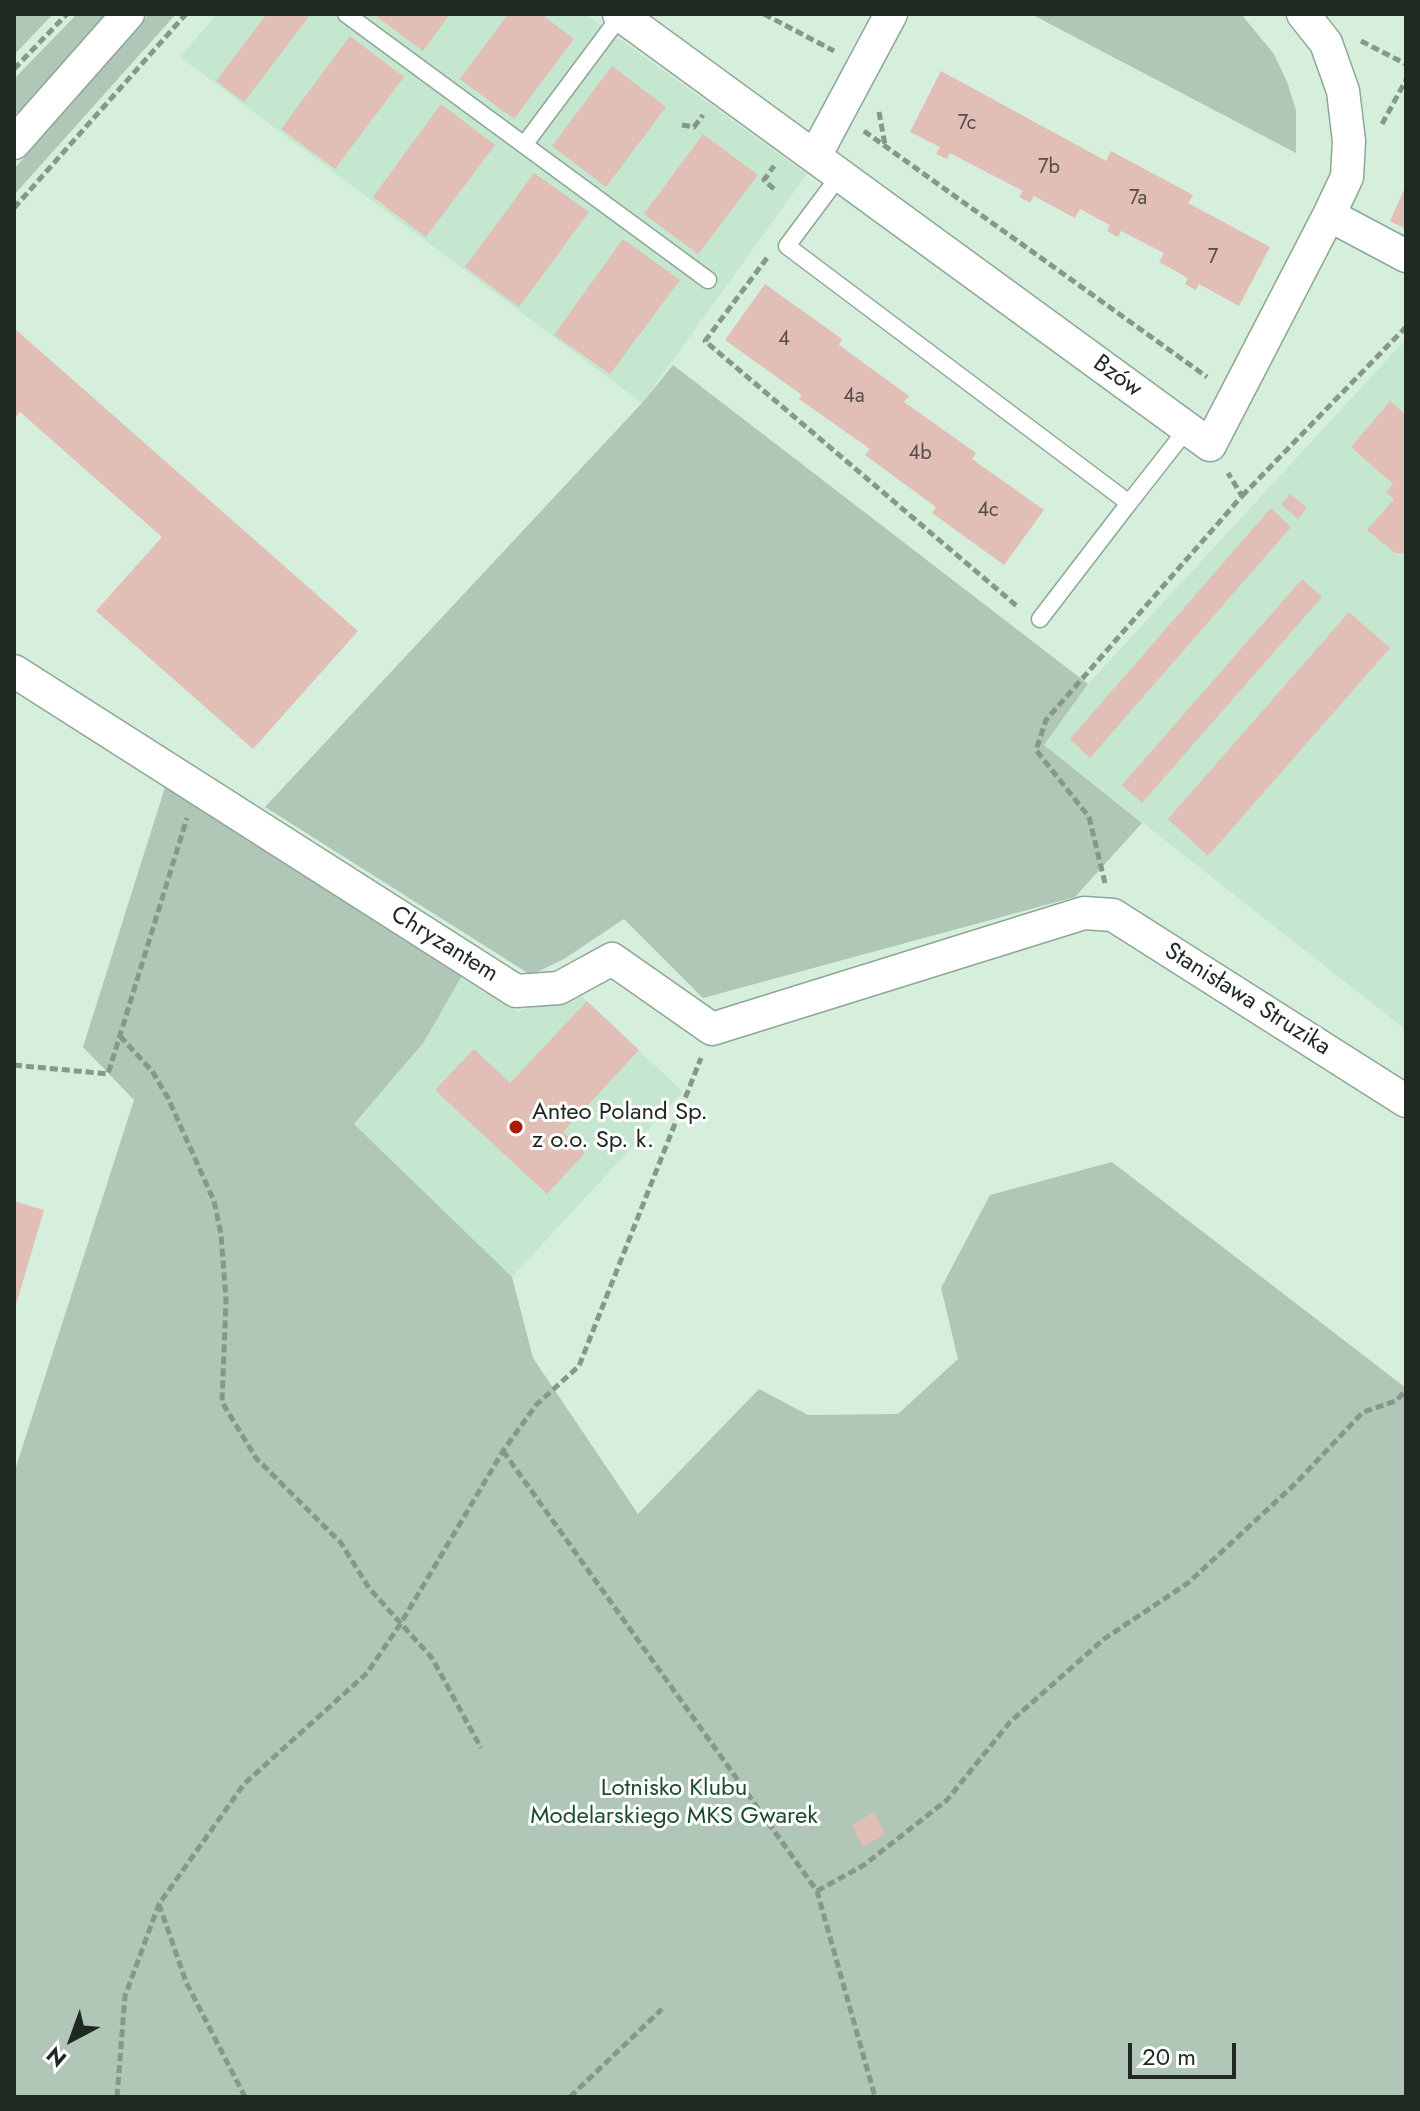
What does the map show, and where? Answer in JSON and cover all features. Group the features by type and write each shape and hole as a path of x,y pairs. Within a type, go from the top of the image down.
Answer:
{"street":[{"path":"14,143 128,14"},
{"path":"815,156 891,14"},
{"path":"1199,437 1235,397 1347,177 1349,141 1343,91 1326,43 1303,14"},
{"name":"Bzów","path":"620,15 1199,437"},
{"path":"1329,215 1406,256"},
{"name":"Chryzantem","path":"14,671 516,991 559,988 612,959 712,1029"},
{"path":"712,1029 1099,914"},
{"name":"Stanisława Struzika","path":"1099,914 1406,1101"}],"lane":[{"path":"346,14 708,280"},
{"path":"524,145 620,15"},
{"path":"840,175 787,246 1129,503"},
{"path":"1040,619 1129,503 1199,437"}],"path":[{"path":"14,69 67,14"},
{"path":"14,208 186,14"},
{"path":"764,14 863,66"},
{"path":"853,123 1235,397"},
{"path":"787,246 776,246 705,341 1025,613 1040,619"},
{"path":"1099,914 1089,817 1036,750 1046,720 1242,496 1406,327"},
{"path":"1199,437 1242,496"},
{"path":"14,1065 108,1074 196,787"},
{"path":"117,2097 125,1996 159,1904 244,1784 367,1673 401,1623 503,1451 536,1405 579,1366 712,1029"},
{"path":"120,1036 152,1071 168,1098 214,1201 221,1234 226,1300 222,1402 256,1458 341,1543 369,1588 432,1658 481,1748"},
{"path":"817,1891 864,1865 947,1800 1010,1722 1104,1639 1188,1583 1296,1483 1363,1412 1396,1401 1406,1390"},
{"path":"503,1451 817,1891 875,2097"},
{"path":"159,1904 186,1982 245,2097"},
{"path":"570,2097 662,2009"}],"shaded area":[{"path":"217,14 585,14 807,174 642,403 180,57"},
{"path":"1406,339 1406,1030 1044,745 1088,684"},
{"path":"464,972 518,1012 574,989 683,1092 512,1277 354,1124 424,1042"}],"green space":[{"path":"14,14 53,14 14,55"},
{"path":"77,14 106,14 16,113 14,79"},
{"path":"149,14 176,14 14,195 14,169"},
{"path":"1031,14 1241,14 1274,54 1287,82 1296,110 1296,153"},
{"path":"673,365 1088,684 1044,745 1142,823 1075,897 703,998 624,919 564,959 531,975 265,807 642,403"},
{"name":"Lotnisko Klubu Modelarskiego MKS Gwarek","path":"166,784 464,972 424,1042 354,1124 512,1277 533,1358 638,1514 759,1389 808,1415 898,1414 958,1359 941,1288 990,1195 1112,1162 1406,1388 1406,2097 14,2097 14,1473 134,1100 83,1047"}],"building":[{"path":"267,14 311,14 244,102 216,81"},
{"path":"373,14 450,14 423,51"},
{"path":"508,14 541,14 574,39 514,119 460,79"},
{"path":"350,36 404,77 335,169 281,129"},
{"path":"612,66 666,107 606,187 552,146"},
{"path":"941,71 1106,161 1111,151 1193,195 1188,203 1270,247 1239,306 1199,284 1196,290 1185,284 1188,278 1159,262 1164,253 1121,231 1118,237 1107,231 1110,225 1080,209 1075,218 1034,196 1030,203 1019,197 1023,191 950,153 947,159 936,154 940,147 910,132"},
{"path":"441,104 495,145 426,237 373,197"},
{"path":"703,134 758,175 698,254 644,214"},
{"path":"534,173 589,212 519,307 465,267"},
{"path":"1406,185 1406,229 1390,221"},
{"path":"623,239 680,280 610,374 554,335"},
{"path":"765,284 842,339 839,345 909,396 904,402 976,453 972,459 1044,510 1004,565 932,513 936,507 865,455 870,449 799,399 802,395 725,340"},
{"path":"14,328 358,631 253,749 96,611 162,537 20,412 14,419"},
{"path":"1390,401 1406,415 1406,553 1395,553 1367,530 1394,499 1386,492 1393,484 1351,447"},
{"path":"1290,494 1307,508 1298,519 1281,504"},
{"path":"1271,508 1291,527 1090,758 1070,739"},
{"path":"1302,579 1322,597 1142,803 1122,785"},
{"path":"1349,612 1390,648 1208,856 1168,819"},
{"path":"587,1001 639,1050 563,1132 585,1153 547,1194 435,1090 474,1049 510,1083"},
{"path":"14,1201 44,1210 15,1308 14,1308"},
{"path":"874,1812 885,1834 863,1847 852,1825"}],"place":[{"name":"Anteo Poland Sp. z o.o. Sp. k.","path":"516,1127"}]}
